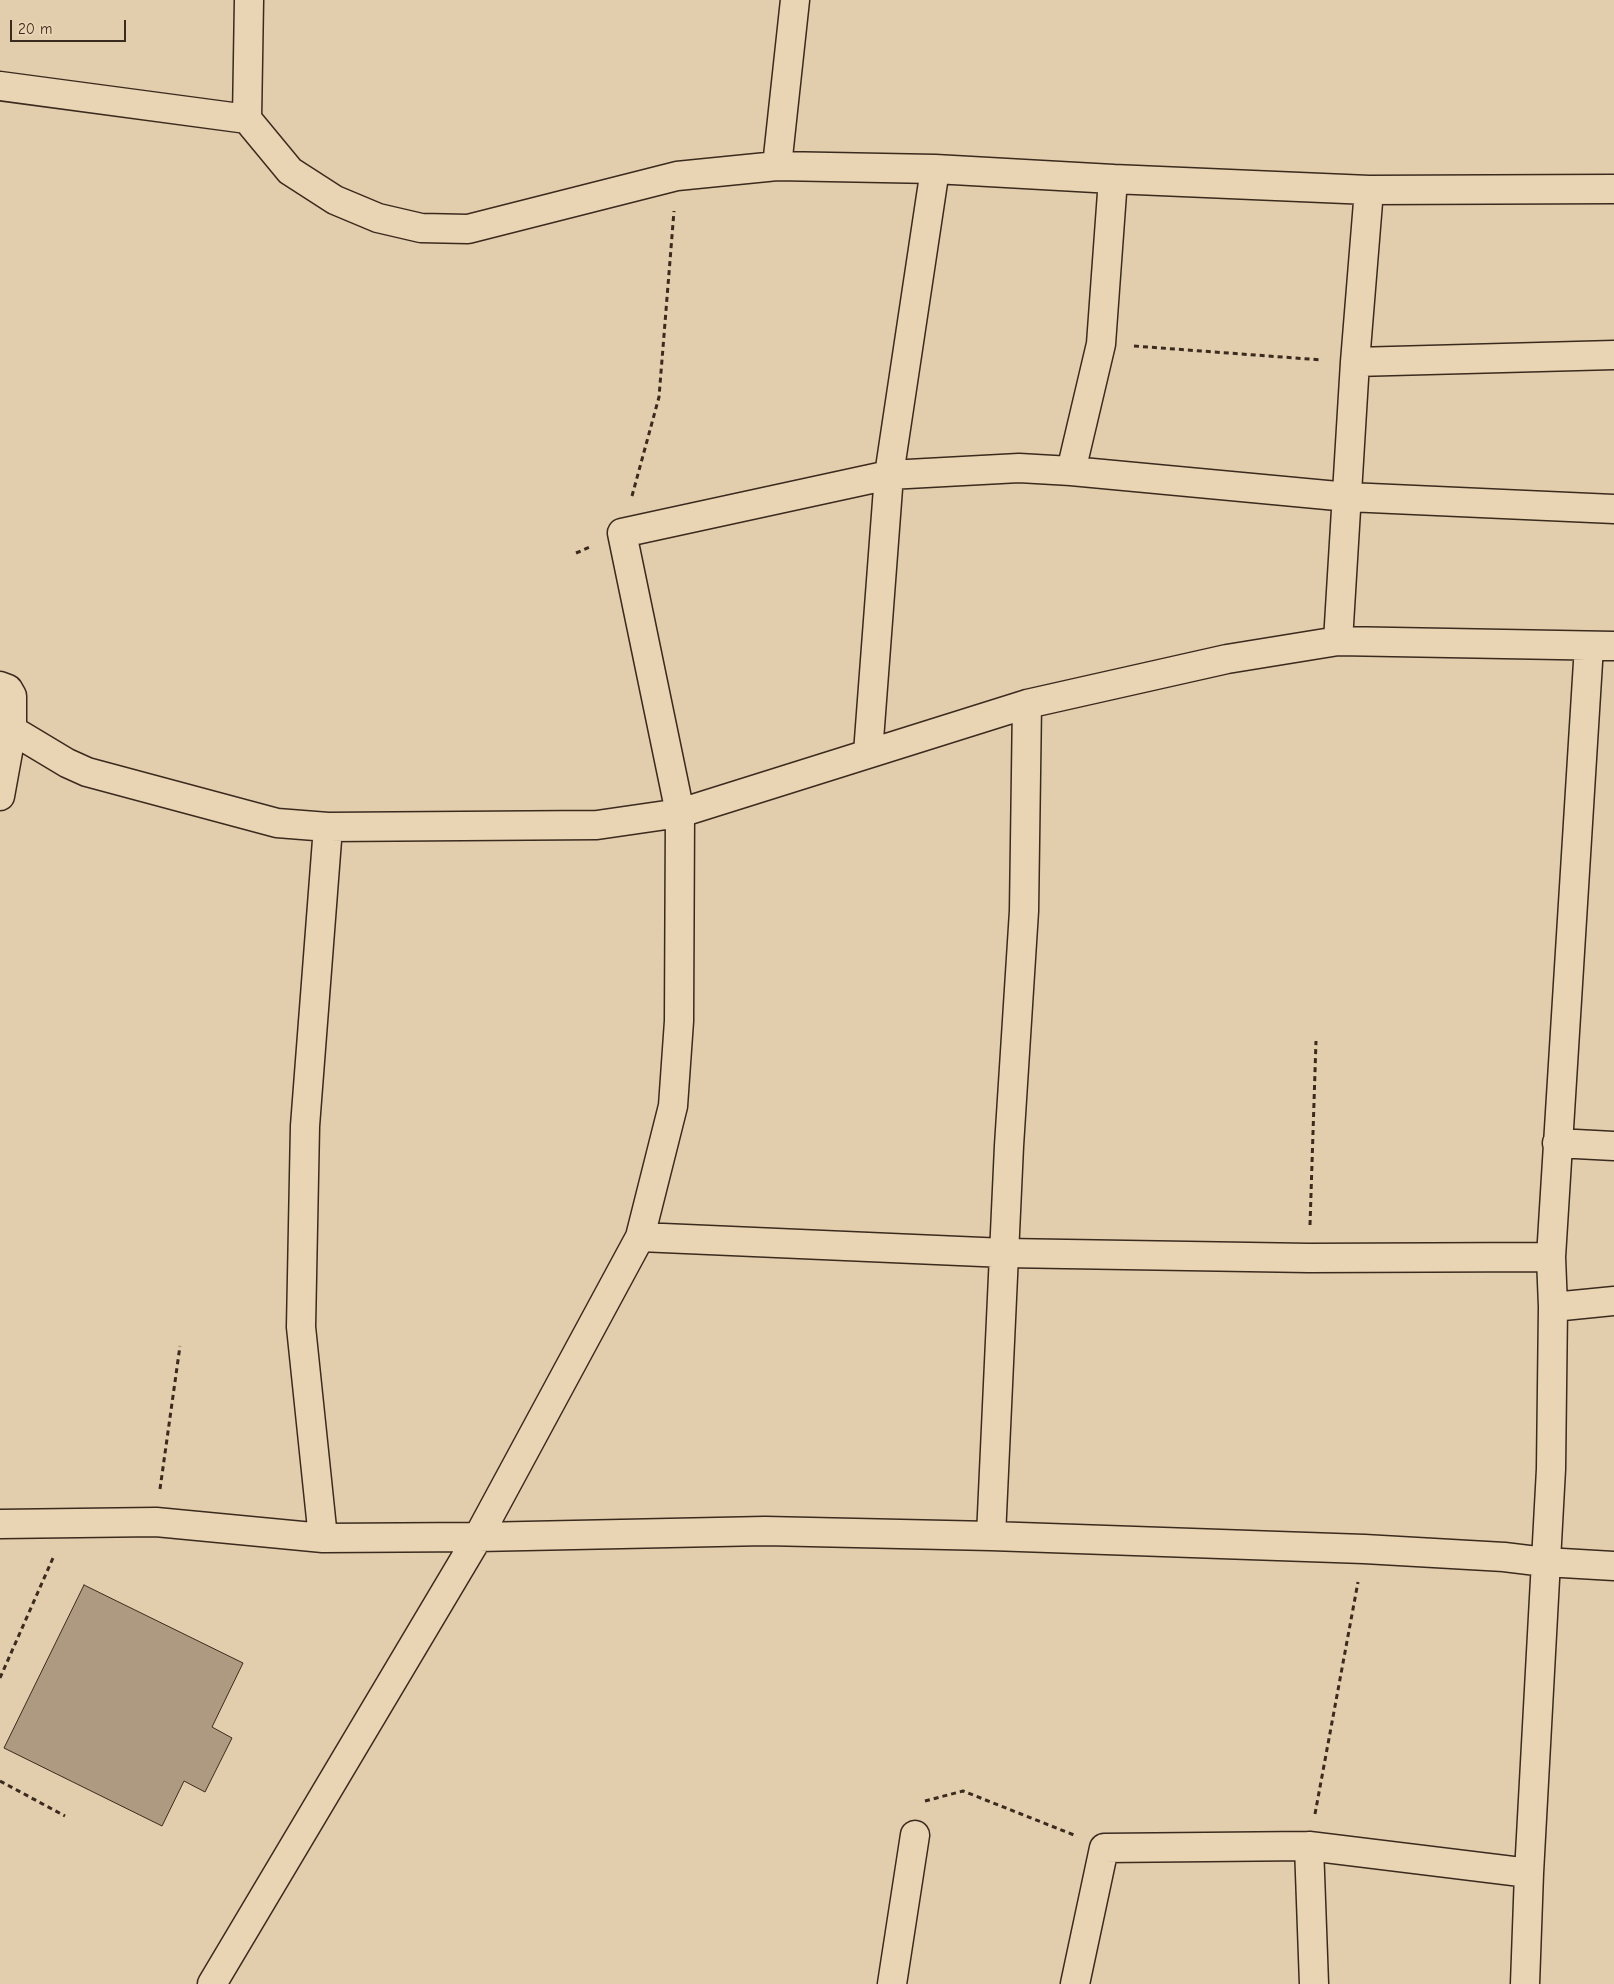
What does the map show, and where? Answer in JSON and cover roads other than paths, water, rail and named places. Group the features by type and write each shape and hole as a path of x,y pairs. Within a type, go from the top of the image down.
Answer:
{"street":[{"path":"249,0 246,119 290,171 335,200 378,218 421,228 468,229 677,176 777,166 935,169 1369,190 1614,189"},
{"path":"777,166 796,0"},
{"path":"0,86 246,119"},
{"path":"868,753 889,475 935,169"},
{"path":"1071,471 1101,344 1113,179"},
{"path":"1338,640 1355,362 1369,190"},
{"path":"1355,362 1614,355"},
{"path":"212,1984 478,1537 640,1237 673,1106 678,1021 680,813 622,532 889,475 1019,468 1348,496 1614,509"},
{"path":"12,730 87,772 278,823 328,827 597,825 680,813 1027,704 1227,659 1338,640 1601,646 1557,1142 1551,1257 1554,1307 1551,1469 1529,1873 1525,1984"},
{"path":"0,686 8,689 12,696 12,730 0,796"},
{"path":"991,1536 1009,1146 1024,911 1027,704"},
{"path":"323,1538 301,1328 305,1126 328,827"},
{"path":"1557,1142 1614,1146"},
{"path":"640,1237 1005,1254 1309,1258 1551,1257"},
{"path":"1554,1307 1614,1301"},
{"path":"0,1524 156,1522 323,1538 765,1531 991,1536 1364,1549 1504,1557 1545,1562 1614,1566"},
{"path":"892,1984 915,1835"},
{"path":"1074,1984 1104,1848 1309,1846 1529,1873"},
{"path":"1309,1846 1314,1984"}]}
